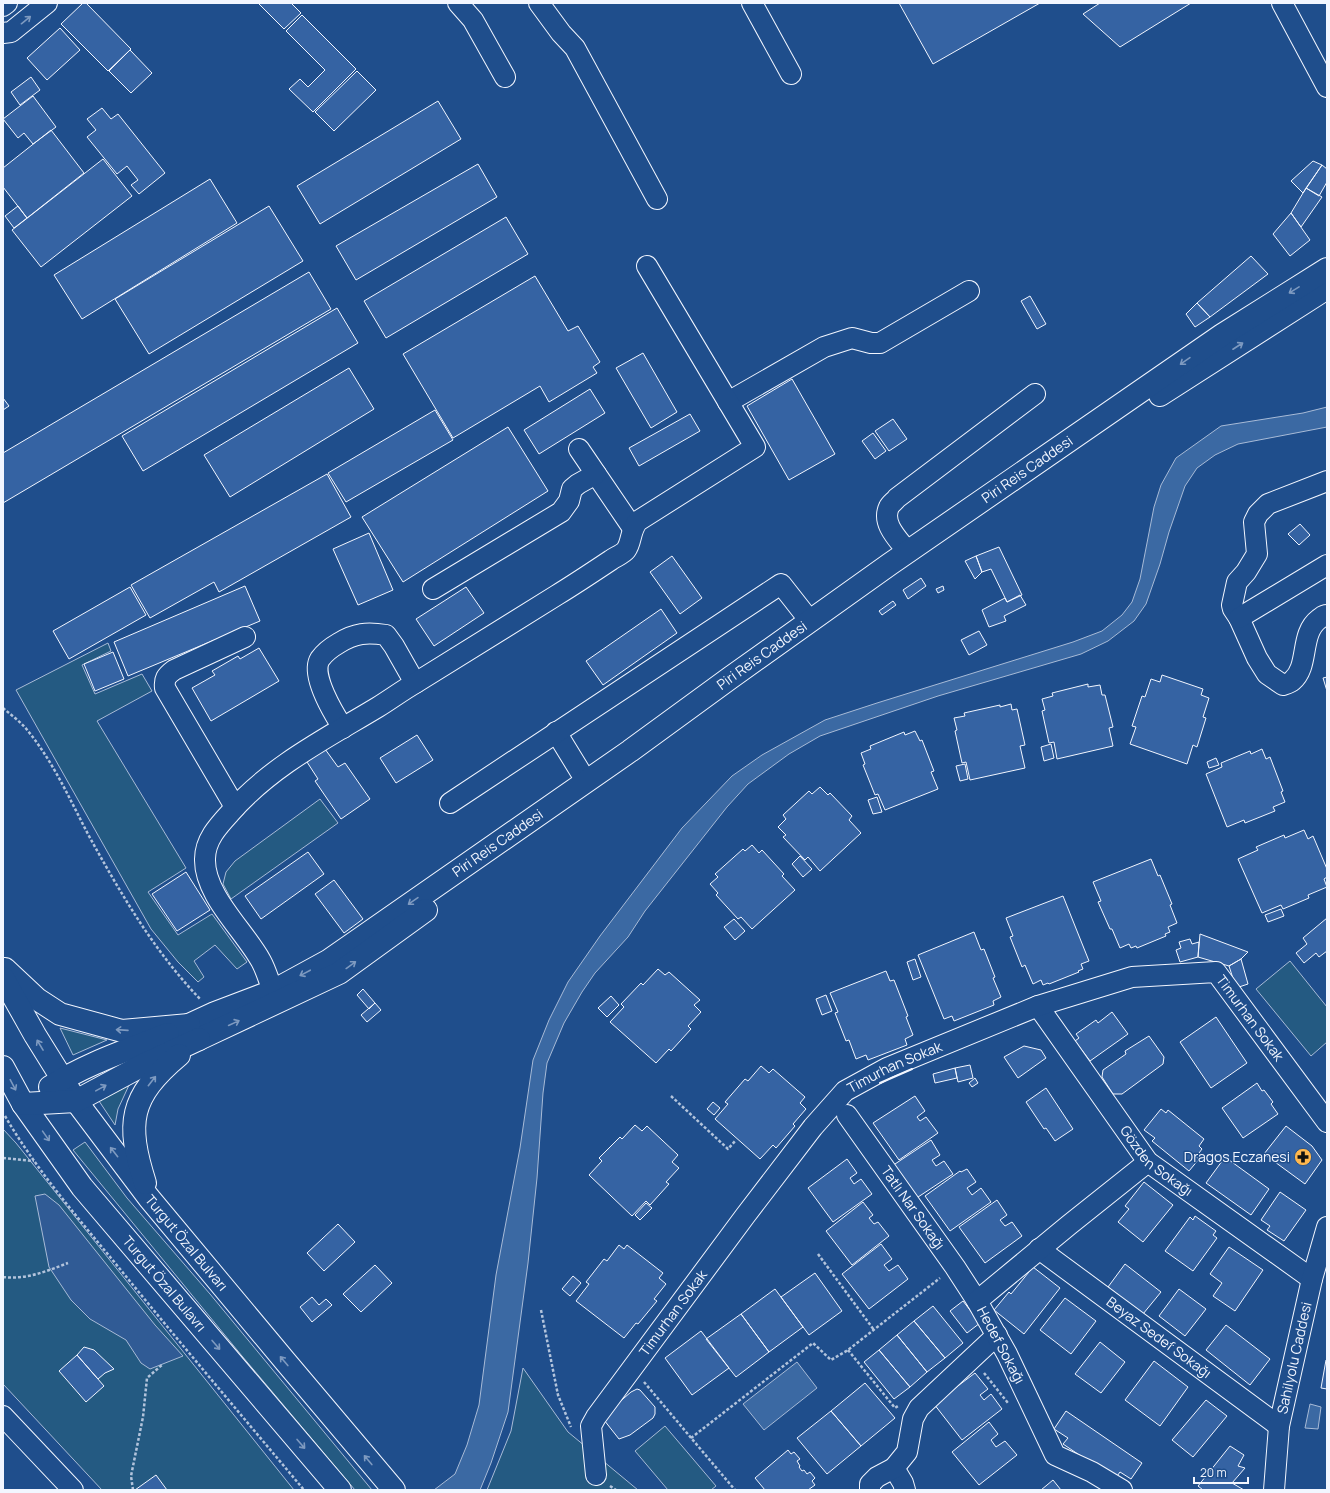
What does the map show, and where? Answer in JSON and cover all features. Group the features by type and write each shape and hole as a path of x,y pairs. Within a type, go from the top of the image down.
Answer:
{"main road":[{"name":"Piri Reis Caddesi","path":"194,1032 216,1013 273,991 328,961 586,781 908,552 1222,335 1327,269"},
{"name":"Piri Reis Caddesi","path":"194,1032 339,974 483,867 682,726 751,674 1086,444 1327,288"},
{"path":"3,967 37,999 60,1014 122,1031 194,1032"},
{"name":"Turgut Özal Bulvarı","path":"3,978 61,1080 149,1198 284,1361 394,1490"},
{"path":"23,1104 61,1080 102,1061 194,1032"},
{"path":"23,1104 76,1101 143,1065 194,1032"},
{"path":"149,1198 137,1158 134,1140 134,1117 144,1091 194,1032"},
{"name":"Turgut Özal Bulavrı","path":"3,1067 23,1104 82,1186 340,1490"}],"street":[{"path":"3,6 7,3"},
{"path":"3,33 11,32 47,3"},
{"path":"458,3 473,20 505,77"},
{"path":"539,3 561,33 576,48 657,199"},
{"path":"752,3 790,74"},
{"path":"1282,3 1327,87"},
{"path":"273,991 262,962 251,944 221,903 213,889 205,867 207,846 216,829 235,807 251,790 281,766 308,748 378,707 626,550 632,527 638,521 755,447 647,266"},
{"path":"728,402 824,347 852,338 871,343 880,343 969,291"},
{"path":"908,552 888,525 887,517 889,507 897,498 1036,394"},
{"path":"579,449 632,527"},
{"path":"433,590 561,512 568,501 572,489 596,474"},
{"path":"1324,487 1268,504 1258,514 1254,522 1257,554 1246,572 1237,582 1232,609 1239,618 1257,658 1267,674 1283,685 1292,682 1300,668 1308,634 1314,623 1324,615 1327,615"},
{"path":"1239,618 1327,565"},
{"path":"450,803 781,584 810,621"},
{"path":"343,728 331,708 322,688 318,674 319,661 330,649 348,637 369,633 386,635 415,683"},
{"path":"235,807 164,688 164,681 166,676 174,670 244,637"},
{"path":"556,732 586,781"},
{"name":"Timurhan Sokak","path":"596,1474 590,1426 596,1417 744,1216 813,1126 845,1091 887,1068 1038,1006 1132,977 1216,972 1327,1122"},
{"name":"Gözden Sokağı","path":"1038,1006 1148,1162 1312,1279"},
{"name":"Tatlı Nar Sokağı","path":"847,1115 955,1267 977,1301"},
{"name":"Hedef Sokağı","path":"1122,1490 1092,1472 1055,1455 1038,1417 997,1335 977,1301 1039,1249 1148,1162"},
{"name":"Sahilyolu Caddesi","path":"1274,1490 1280,1426 1312,1279 1327,1227"},
{"name":"Beyaz Sedef Sokağı","path":"1039,1249 1280,1426"},
{"path":"870,1490 870,1484 877,1477 894,1468 907,1452 912,1419 919,1408 997,1335"},
{"path":"3,1416 73,1490"},
{"path":"894,1468 904,1483 905,1490"}],"path":[{"path":"3,708 27,730 56,771 89,836 120,890 156,946 191,989 216,1013"},
{"path":"671,1096 728,1149 736,1140"},
{"path":"3,1112 20,1142 55,1190 157,1315 304,1490"},
{"path":"3,1158 34,1161"},
{"path":"818,1254 874,1330"},
{"path":"3,1277 12,1278 38,1274 68,1263"},
{"path":"691,1438 813,1343 832,1360 848,1350 955,1267"},
{"path":"542,1310 558,1395 572,1430"},
{"path":"848,1350 895,1408 901,1403"},
{"path":"972,1359 1012,1408"},
{"path":"133,1490 131,1476 143,1417 146,1378 163,1364"},
{"path":"642,1380 735,1490"}],"shaded area":[{"path":"1327,407 1327,427 1238,444 1215,455 1197,468 1185,486 1146,604 1134,621 1108,641 1081,654 938,696 820,736 789,754 748,784 727,807 645,911 628,937 595,973 564,1023 547,1063 528,1263 508,1412 491,1463 480,1490 434,1490 455,1474 467,1445 479,1405 496,1275 520,1148 533,1060 549,1020 568,982 600,936 682,828 732,776 762,755 825,720 1073,642 1102,631 1122,615 1132,602 1140,579 1154,507 1161,485 1176,458 1221,426 1303,413"},
{"path":"108,643 111,651 82,665 95,694 142,674 152,691 97,721 186,868 148,892 178,935 212,914 247,962 237,969 215,945 194,961 204,977 198,982 178,962 151,929 16,690"},
{"path":"320,799 338,823 231,899 223,884 226,872 235,861"},
{"path":"1290,961 1327,1007 1327,1042 1311,1056 1256,989"},
{"path":"60,1028 107,1040 73,1055"},
{"path":"130,1083 118,1109 115,1125 97,1098"},
{"path":"3,1129 16,1143 294,1490 102,1490 3,1384"},
{"path":"85,1142 127,1198 210,1294 372,1490 355,1490 242,1356 73,1150"},
{"path":"45,1194 59,1205 155,1325 183,1356 150,1369 141,1363 126,1340 90,1319 71,1300 49,1267 35,1196"},
{"path":"797,1362 817,1388 764,1430 743,1404"},
{"path":"523,1368 568,1432 638,1490 487,1490 511,1431"},
{"path":"1310,1404 1321,1407 1318,1429 1305,1428"},
{"path":"665,1426 716,1486 711,1490 668,1490 635,1451"}],"building":[{"path":"83,3 86,3 131,49 108,71 61,24"},
{"path":"258,3 291,3 301,13 284,29"},
{"path":"899,3 1040,3 933,64"},
{"path":"1100,3 1191,3 1120,47 1083,14"},
{"path":"302,15 356,69 313,112 289,89 300,79 308,87 325,70 286,31"},
{"path":"60,28 80,50 47,80 27,58"},
{"path":"130,50 152,73 131,93 109,71"},
{"path":"357,71 376,90 334,131 315,112"},
{"path":"31,77 40,90 20,105 11,92"},
{"path":"33,96 56,127 33,144 24,133 18,138 3,119"},
{"path":"438,101 461,139 320,224 297,186"},
{"path":"102,108 111,119 118,114 165,173 139,194 131,185 138,180 127,166 117,174 87,137 96,130 87,119"},
{"path":"51,130 84,173 27,218 3,187 3,168"},
{"path":"103,159 132,196 41,267 12,230"},
{"path":"1313,161 1322,165 1303,193 1291,181"},
{"path":"478,164 497,197 356,280 336,246"},
{"path":"1322,165 1327,169 1327,182 1319,196 1306,188"},
{"path":"210,179 237,223 82,319 54,275"},
{"path":"1306,188 1322,197 1301,227 1291,213"},
{"path":"18,206 27,218 14,228 5,216"},
{"path":"269,206 303,261 149,354 115,299"},
{"path":"1291,213 1310,240 1290,256 1273,234"},
{"path":"506,217 528,254 386,338 364,301"},
{"path":"1251,256 1268,274 1210,317 1197,303"},
{"path":"309,272 331,309 3,503 3,453"},
{"path":"535,276 568,331 578,326 600,362 593,367 597,373 549,402 540,386 453,438 403,354"},
{"path":"1030,296 1046,324 1037,329 1021,301"},
{"path":"1197,303 1210,317 1195,327 1186,314"},
{"path":"337,308 358,343 143,471 122,436"},
{"path":"643,353 677,412 651,428 616,368"},
{"path":"349,368 374,409 230,497 204,455"},
{"path":"792,379 835,454 789,480 747,406"},
{"path":"590,389 605,413 539,454 524,430"},
{"path":"3,398 9,406 3,410"},
{"path":"435,410 453,440 346,502 328,473"},
{"path":"690,414 700,431 639,466 629,448"},
{"path":"893,419 907,439 889,451 875,431"},
{"path":"508,427 548,491 403,582 362,517"},
{"path":"873,433 886,451 875,459 862,441"},
{"path":"327,474 351,517 219,592 214,582 150,618 131,585"},
{"path":"1300,524 1310,535 1299,545 1288,534"},
{"path":"369,533 393,590 358,605 333,549"},
{"path":"999,547 1022,595 1007,602 991,569 982,572 976,556"},
{"path":"672,556 702,598 680,614 650,572"},
{"path":"976,556 982,572 975,579 965,561"},
{"path":"921,578 926,586 908,599 903,590"},
{"path":"245,586 260,621 128,676 114,642"},
{"path":"943,586 944,590 938,593 936,589"},
{"path":"130,587 146,615 69,659 53,631"},
{"path":"466,587 484,613 434,646 416,619"},
{"path":"1020,595 1026,605 1004,616 1006,621 989,627 982,610 1005,598 1007,602"},
{"path":"893,601 896,605 882,615 879,611"},
{"path":"661,609 677,633 603,685 586,661"},
{"path":"979,631 987,645 969,655 961,640"},
{"path":"259,648 279,681 211,721 192,688 215,675 212,671 238,656 240,659"},
{"path":"113,652 124,679 95,691 84,664"},
{"path":"1162,675 1203,689 1201,695 1209,698 1203,717 1206,718 1197,747 1193,745 1187,764 1130,744 1136,727 1132,726 1142,696 1145,697 1151,679 1160,682"},
{"path":"1327,677 1327,691 1323,678"},
{"path":"1088,684 1088,687 1100,685 1102,695 1105,695 1113,727 1109,728 1113,746 1057,759 1054,742 1049,743 1042,711 1045,710 1042,699 1053,696 1052,693"},
{"path":"1011,704 1012,710 1017,709 1025,745 1020,746 1025,768 970,780 966,762 962,763 955,731 957,730 954,718 965,716 964,713"},
{"path":"915,731 920,741 922,740 934,771 931,772 938,789 885,810 878,794 875,795 863,765 865,764 861,753 871,749 870,746 904,732 905,735"},
{"path":"417,735 433,760 396,783 380,758"},
{"path":"1051,744 1054,758 1044,761 1041,747"},
{"path":"325,749 338,767 345,763 370,799 341,819 315,781 318,779 307,762"},
{"path":"1262,749 1266,759 1270,757 1283,791 1281,792 1285,802 1273,807 1275,811 1245,823 1244,820 1227,827 1206,774 1222,767 1221,763 1250,751 1251,754"},
{"path":"1216,758 1219,765 1209,768 1207,762"},
{"path":"965,764 968,779 960,781 956,766"},
{"path":"820,787 828,795 830,793 852,816 849,820 861,833 820,871 808,857 805,860 783,837 786,835 778,827 786,819 783,815 809,791 812,794"},
{"path":"877,797 882,812 873,814 868,800"},
{"path":"1304,830 1308,839 1313,836 1327,869 1327,877 1324,879 1327,887 1308,895 1309,898 1283,909 1281,905 1262,913 1238,859 1258,850 1256,847 1284,835 1285,838"},
{"path":"752,845 759,853 762,850 784,874 782,876 795,890 752,929 741,917 738,919 716,895 718,893 710,884 718,877 715,874 743,849 745,851"},
{"path":"308,852 324,874 261,919 245,896"},
{"path":"800,856 812,869 803,877 792,864"},
{"path":"1151,859 1158,876 1160,875 1172,904 1170,905 1177,923 1168,927 1170,932 1165,934 1166,936 1137,948 1136,946 1131,948 1129,944 1120,948 1098,902 1101,901 1093,882"},
{"path":"186,872 210,910 177,931 152,894"},
{"path":"334,880 363,919 344,933 315,894"},
{"path":"1063,896 1089,961 1081,964 1083,969 1078,971 1079,972 1049,984 1043,985 1041,980 1033,984 1025,965 1022,967 1010,937 1013,936 1006,918"},
{"path":"1281,909 1284,916 1268,922 1265,915"},
{"path":"1327,918 1327,951 1319,957 1316,953 1304,963 1296,953 1307,944 1303,938"},
{"path":"734,919 745,931 735,940 724,927"},
{"path":"974,932 981,950 984,949 1001,997 993,1001 994,1005 954,1021 952,1016 944,1019 918,955"},
{"path":"1200,934 1248,952 1241,959 1229,966 1198,957"},
{"path":"1190,939 1192,944 1199,942 1198,957 1180,962 1176,950 1181,948 1179,942"},
{"path":"915,959 921,977 913,980 907,962"},
{"path":"1241,959 1248,984 1236,988 1229,966"},
{"path":"658,969 665,975 669,972 700,1000 694,1005 701,1012 688,1026 691,1029 671,1051 669,1049 656,1063 610,1022 624,1007 621,1004 641,983 643,985"},
{"path":"886,971 890,981 894,980 908,1016 906,1017 913,1035 905,1039 907,1045 868,1060 866,1055 856,1059 849,1040 846,1041 835,1013 838,1012 830,993"},
{"path":"363,989 375,1003 369,1009 357,995"},
{"path":"826,995 832,1011 822,1015 816,999"},
{"path":"611,996 619,1005 607,1017 598,1008"},
{"path":"375,1003 381,1010 367,1022 361,1015"},
{"path":"1112,1012 1128,1034 1090,1061 1075,1041 1079,1038 1076,1034 1096,1020 1098,1023"},
{"path":"1216,1017 1247,1063 1211,1088 1180,1042"},
{"path":"1149,1036 1164,1057 1163,1064 1122,1094 1113,1094 1102,1077 1103,1070 1126,1054 1125,1051"},
{"path":"1024,1046 1041,1050 1046,1058 1018,1078 1004,1057"},
{"path":"970,1065 973,1078 958,1082 955,1068"},
{"path":"761,1066 769,1073 773,1069 805,1097 800,1103 806,1109 793,1124 795,1126 776,1148 773,1145 760,1159 715,1119 728,1104 725,1102 745,1079 748,1081"},
{"path":"955,1068 957,1078 935,1083 933,1074"},
{"path":"975,1078 978,1083 972,1087 969,1083"},
{"path":"1257,1083 1262,1091 1264,1090 1273,1102 1271,1104 1278,1114 1243,1138 1222,1108"},
{"path":"1046,1088 1073,1129 1055,1141 1046,1128 1044,1129 1026,1102"},
{"path":"915,1096 925,1111 917,1117 920,1121 926,1117 938,1133 899,1160 873,1123"},
{"path":"713,1102 720,1108 714,1115 707,1109"},
{"path":"1161,1109 1166,1113 1168,1110 1204,1139 1199,1146 1202,1149 1196,1157 1199,1159 1189,1171 1152,1141 1155,1138 1144,1130"},
{"path":"635,1125 642,1131 647,1126 678,1155 672,1162 679,1168 666,1182 669,1184 650,1205 646,1201 632,1216 589,1175 602,1161 599,1158 620,1137 622,1139"},
{"path":"1286,1126 1312,1146 1322,1160 1305,1184 1264,1154"},
{"path":"931,1140 940,1155 932,1160 936,1166 944,1161 953,1174 915,1199 892,1166"},
{"path":"1225,1157 1269,1189 1251,1215 1206,1183"},
{"path":"847,1159 857,1173 850,1178 854,1184 861,1179 872,1194 833,1222 808,1188"},
{"path":"967,1169 976,1182 967,1188 972,1195 981,1188 991,1202 950,1231 925,1196 960,1171 961,1172"},
{"path":"1144,1182 1173,1205 1143,1242 1118,1222 1129,1209 1125,1206"},
{"path":"1280,1192 1306,1210 1284,1241 1267,1230 1270,1226 1261,1220"},
{"path":"997,1200 1007,1215 1000,1220 1005,1226 1012,1222 1022,1236 985,1263 959,1227"},
{"path":"863,1202 873,1215 869,1218 874,1224 878,1222 889,1236 852,1265 826,1231"},
{"path":"646,1203 652,1208 640,1220 635,1215"},
{"path":"1195,1216 1216,1231 1213,1235 1217,1238 1193,1271 1165,1251 1190,1217 1193,1220"},
{"path":"338,1224 355,1242 324,1271 307,1253"},
{"path":"881,1244 892,1259 884,1265 889,1271 898,1265 908,1279 869,1309 842,1274"},
{"path":"619,1245 624,1249 627,1245 663,1273 659,1278 666,1284 654,1299 657,1301 624,1338 576,1301 589,1284 586,1282 604,1259 607,1261"},
{"path":"1229,1247 1263,1270 1235,1311 1213,1296 1222,1283 1210,1274"},
{"path":"1125,1264 1161,1292 1143,1314 1108,1287"},
{"path":"375,1265 392,1283 361,1312 343,1294"},
{"path":"1033,1267 1060,1288 1024,1334 994,1310 1009,1292 1011,1294"},
{"path":"815,1273 842,1311 809,1335 781,1297"},
{"path":"573,1276 581,1283 570,1296 562,1289"},
{"path":"775,1289 803,1327 769,1352 741,1314"},
{"path":"1179,1289 1206,1309 1185,1336 1159,1316"},
{"path":"312,1297 319,1305 326,1299 332,1305 312,1322 300,1307"},
{"path":"1065,1298 1096,1321 1071,1354 1040,1330"},
{"path":"963,1301 980,1323 967,1333 950,1311"},
{"path":"933,1306 963,1343 945,1358 914,1321"},
{"path":"741,1314 769,1352 736,1377 706,1339"},
{"path":"914,1321 945,1358 927,1372 897,1335"},
{"path":"1226,1325 1270,1359 1250,1385 1206,1350"},
{"path":"701,1331 729,1368 692,1395 665,1358"},
{"path":"897,1335 927,1372 910,1387 879,1350"},
{"path":"1100,1342 1125,1362 1101,1393 1075,1374"},
{"path":"84,1347 94,1350 114,1369 105,1373 98,1379 77,1355"},
{"path":"879,1350 910,1387 894,1399 864,1362"},
{"path":"77,1355 104,1386 86,1402 59,1371"},
{"path":"1327,1360 1327,1389 1321,1388"},
{"path":"1154,1361 1188,1387 1160,1426 1125,1400"},
{"path":"975,1373 988,1389 980,1395 984,1400 991,1394 1002,1409 962,1440 934,1404"},
{"path":"865,1383 895,1418 861,1446 831,1411"},
{"path":"637,1389 640,1390 655,1407 655,1414 653,1418 630,1435 619,1439 604,1420 610,1410 631,1392"},
{"path":"1206,1400 1227,1416 1193,1457 1172,1440"},
{"path":"831,1411 861,1446 827,1474 797,1438"},
{"path":"1066,1411 1142,1463 1131,1479 1120,1472 1115,1479 1063,1444 1068,1438 1054,1429"},
{"path":"989,1422 998,1434 991,1440 996,1447 1005,1441 1017,1455 979,1485 952,1452"},
{"path":"1230,1446 1244,1455 1238,1466 1245,1468 1232,1483 1244,1490 1203,1490 1198,1486"},
{"path":"788,1450 791,1454 794,1452 800,1459 797,1461 802,1471 804,1470 807,1474 810,1472 815,1478 812,1481 815,1485 808,1490 765,1490 755,1478"},
{"path":"156,1475 167,1490 135,1490"},
{"path":"1053,1480 1061,1490 1041,1490"}],"wall":[{"path":"880,1083 912,1069"}],"place":[{"name":"Dragos Eczanesi","path":"1303,1157"}]}
